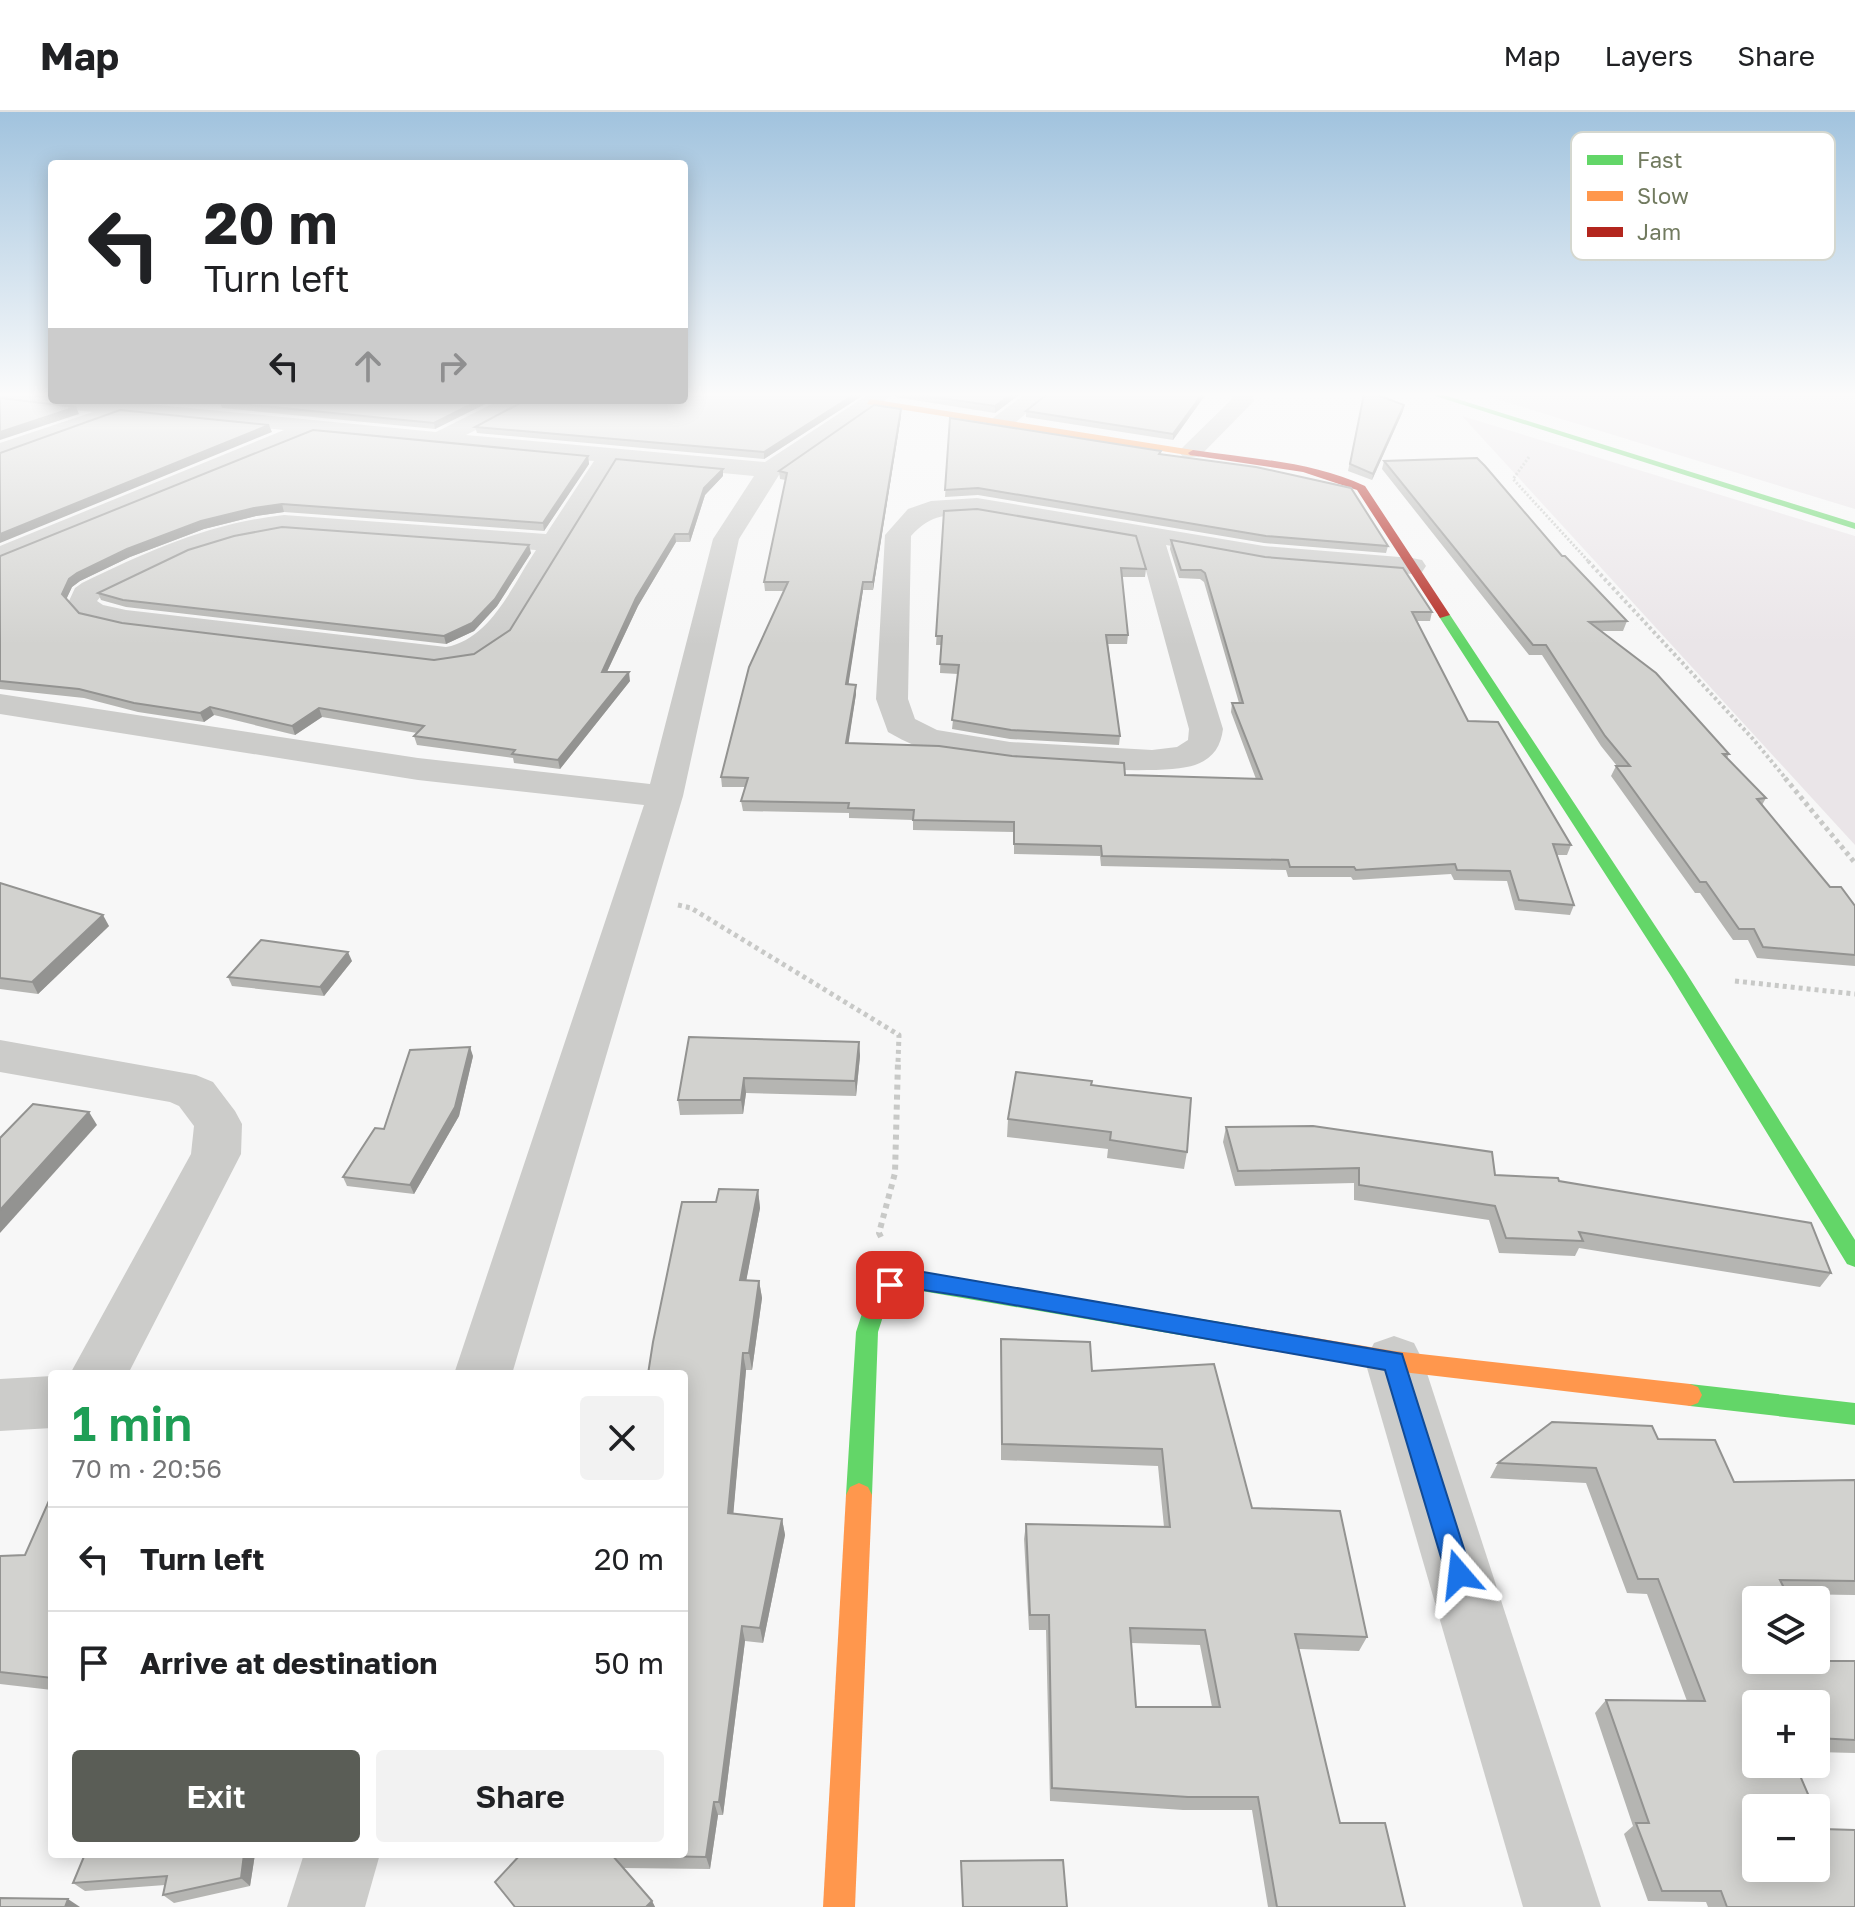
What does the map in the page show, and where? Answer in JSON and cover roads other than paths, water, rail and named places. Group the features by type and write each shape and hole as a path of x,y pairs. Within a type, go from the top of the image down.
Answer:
{"street":[{"path":"0,556 194,478"},
{"path":"553,543 284,523 256,524 217,532 164,554 92,589 85,594 82,603 93,612 126,619 437,657 456,656 483,644 498,631 595,478"},
{"path":"484,1370 665,796 726,539 765,478"},
{"path":"1331,478 1349,481 1361,488 1679,975 1855,1258"},
{"path":"1702,478 1855,526"},
{"path":"1149,534 1206,729 1204,744 1186,757 1152,760 1010,752 928,739 900,725 892,699 895,561 901,529 917,514 947,506 1002,508 1264,554 1412,566"},
{"path":"0,704 418,769 665,796"},
{"path":"0,734 50,711"},
{"path":"0,1056 179,1087 196,1094 218,1124 216,1154 101,1370"},
{"path":"839,1907 867,1332 876,1302 900,1278 1394,1361 1855,1414"},
{"path":"1394,1361 1562,1907"},
{"path":"0,1405 48,1402"},
{"path":"326,1907 341,1858"}]}
